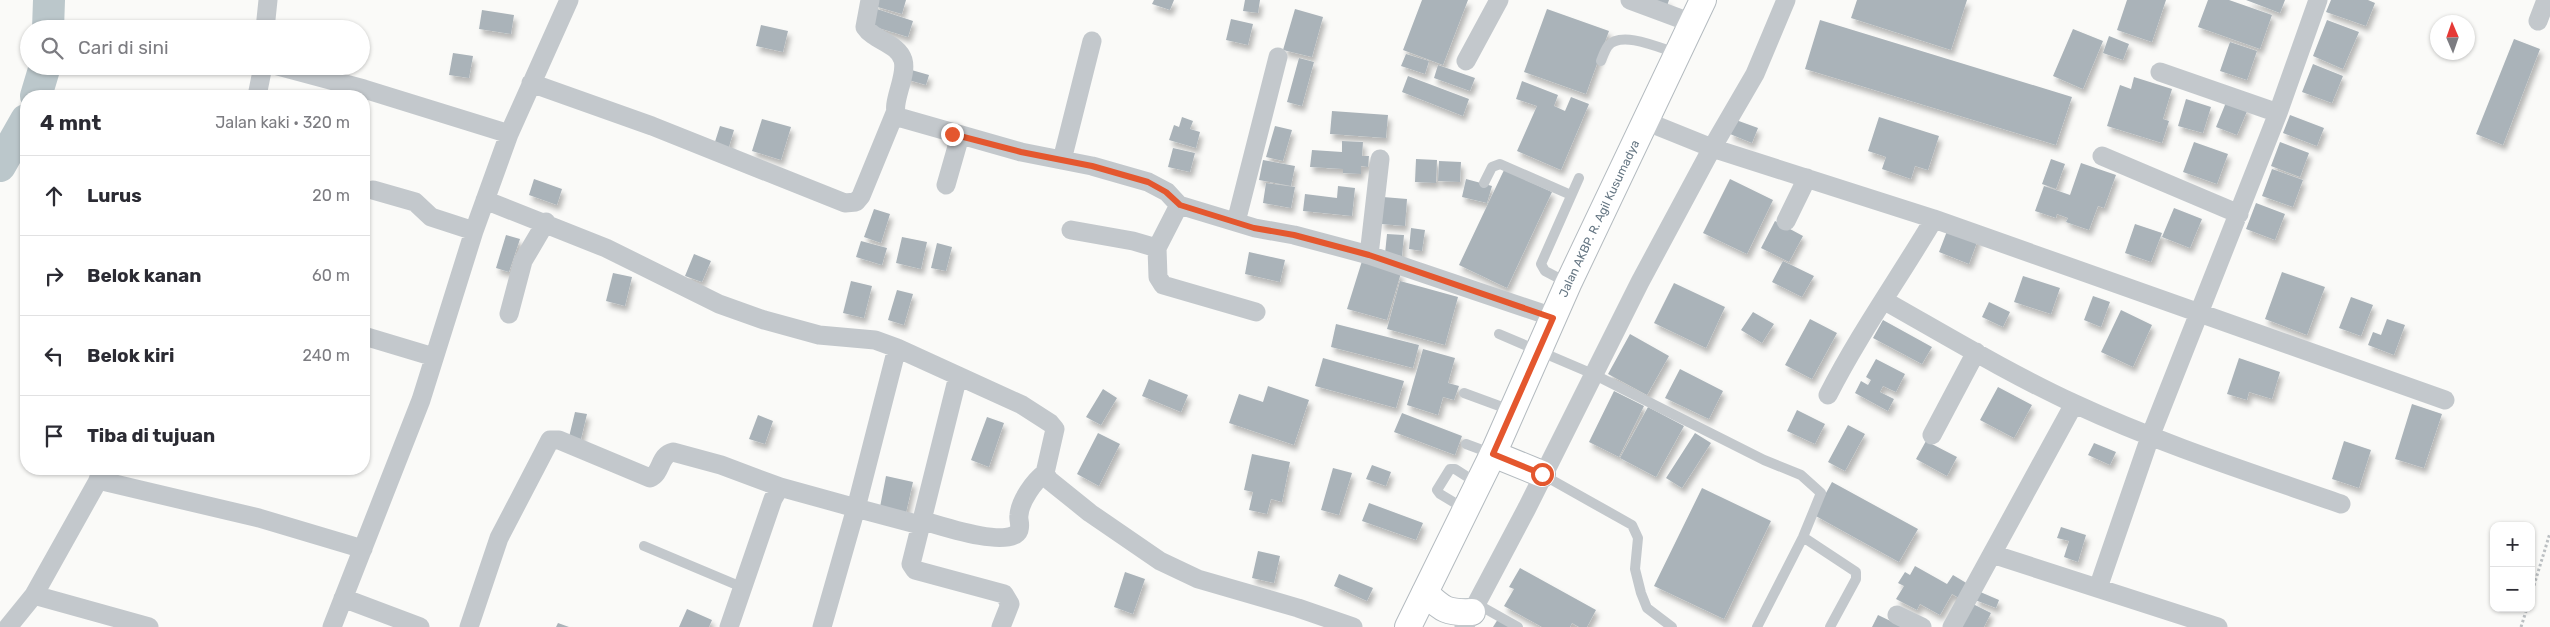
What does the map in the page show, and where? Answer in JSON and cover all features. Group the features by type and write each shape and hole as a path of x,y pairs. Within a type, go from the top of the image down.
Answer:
{"main road":[{"name":"Jalan AKBP. R. Agil Kusumadya","path":"1408,627 1493,454 1568,284 1703,0"},
{"path":"1493,454 1542,474"},
{"path":"1425,593 1442,609 1452,613 1471,614"}],"street":[{"path":"266,20 268,0"},
{"path":"332,627 421,400 474,231 508,134 569,0"},
{"path":"531,83 652,126 845,203 856,202 861,196 895,113 902,83 903,58 898,51 864,27 870,0"},
{"path":"1466,61 1499,0"},
{"path":"1630,0 1692,23"},
{"path":"1471,614 1593,374 1712,148 1755,74 1786,0"},
{"path":"2098,588 2150,437 2278,113 2318,0"},
{"path":"2538,21 2546,0"},
{"path":"1062,160 1092,40"},
{"path":"1236,222 1278,57"},
{"path":"2160,72 2278,113"},
{"path":"259,90 262,75"},
{"path":"312,75 367,90"},
{"path":"370,91 508,134"},
{"path":"895,113 903,120 960,136 1148,182 1166,192 1180,205 1236,222 1369,255 1553,318"},
{"path":"1645,121 1712,148 1934,219 2445,400"},
{"path":"946,185 960,136"},
{"path":"2102,156 2239,214"},
{"path":"1369,255 1380,160"},
{"path":"1786,221 1807,178"},
{"path":"373,190 415,202 431,217 474,231"},
{"path":"469,627 500,538 550,440 559,440 650,478 655,474 664,456 673,452 722,465 780,487 856,508 974,534 1006,538 1014,537 1019,532 1018,514 1045,472 1055,434 1053,426 1022,405 897,348 876,340 818,334 764,320 720,304 606,248 546,222 485,200"},
{"path":"1180,205 1157,248 1158,277 1163,285 1256,312"},
{"path":"1828,395 1852,348 1885,300 1934,219"},
{"path":"509,314 523,261 546,222"},
{"path":"1071,230 1133,241 1157,248"},
{"path":"1885,300 1976,352 2074,404 2150,437 2342,504"},
{"path":"370,338 434,357"},
{"path":"822,627 856,508 897,348"},
{"path":"1932,435 1976,352"},
{"path":"958,376 911,559 912,568 1004,594 1010,604 1001,627"},
{"path":"1952,627 2074,404"},
{"path":"1045,472 1049,480 1069,497 1160,561 1198,579 1298,608 1353,627"},
{"path":"8,627 34,595 101,475"},
{"path":"106,475 363,549"},
{"path":"729,627 744,588 773,499 780,487"},
{"path":"1992,554 2218,627"},
{"path":"34,595 148,627"},
{"path":"343,598 420,627"},
{"path":"1897,615 1922,627"}],"lane":[{"path":"1601,61 1607,47 1613,42 1623,39 1646,43 1677,54"},
{"path":"1484,182 1492,167 1500,164 1571,195"},
{"path":"1568,284 1544,271 1541,264 1579,178"},
{"path":"1499,334 1593,374 1764,460 1801,475 1821,493 1803,537 1756,627"},
{"path":"1464,392 1513,411"},
{"path":"1466,444 1493,454"},
{"path":"1466,510 1440,494 1438,490 1439,485 1450,469 1455,469 1478,483"},
{"path":"1542,474 1632,525 1638,538 1634,569 1641,593 1647,608 1672,627"},
{"path":"1803,537 1856,572 1856,580 1830,627"},
{"path":"644,546 744,588"},
{"path":"1471,614 1518,627"}],"path":[{"path":"2535,581 2550,534"},
{"path":"2521,627 2526,612"}],"building":[{"path":"876,0 906,0 902,14 874,6"},
{"path":"1154,0 1174,0 1170,10 1152,4"},
{"path":"1245,0 1260,0 1258,13 1243,11"},
{"path":"1422,0 1468,0 1443,65 1403,50"},
{"path":"1651,0 1669,0 1667,6"},
{"path":"1857,0 1967,0 1951,50 1851,18"},
{"path":"2127,0 2166,0 2152,42 2117,30"},
{"path":"2208,0 2229,0 2272,15 2260,49 2198,27"},
{"path":"2246,0 2285,0 2280,13"},
{"path":"2331,0 2368,0 2375,3 2366,26 2326,12"},
{"path":"874,8 913,21 908,37 869,25"},
{"path":"1295,9 1323,17 1312,57 1283,50"},
{"path":"1547,9 1609,31 1586,94 1524,72"},
{"path":"482,10 514,15 511,34 479,29"},
{"path":"1231,19 1253,24 1248,45 1226,40"},
{"path":"1820,20 2072,97 2056,145 1805,69"},
{"path":"2327,20 2359,32 2343,69 2313,56"},
{"path":"761,25 788,31 783,52 756,46"},
{"path":"2073,29 2103,41 2083,89 2053,76"},
{"path":"2109,36 2129,44 2123,60 2103,53"},
{"path":"2514,39 2540,49 2503,145 2476,134"},
{"path":"2230,42 2257,51 2247,80 2220,71"},
{"path":"453,53 473,56 469,78 449,75"},
{"path":"1406,54 1429,61 1425,74 1401,66"},
{"path":"1299,58 1314,62 1302,106 1287,102"},
{"path":"2313,64 2343,76 2332,103 2302,92"},
{"path":"1438,65 1475,78 1470,91 1434,78"},
{"path":"908,69 929,75 926,85 905,79"},
{"path":"1408,76 1469,99 1463,116 1402,92"},
{"path":"2134,77 2172,89 2163,119 2169,121 2162,143 2107,126 2120,85 2131,89"},
{"path":"1522,81 1558,95 1554,106 1565,111 1571,97 1589,104 1561,170 1517,151 1537,106 1516,99"},
{"path":"2186,99 2211,107 2203,133 2178,126"},
{"path":"2227,100 2248,109 2237,135 2216,127"},
{"path":"1332,111 1388,115 1386,138 1330,134"},
{"path":"2290,115 2324,128 2317,146 2283,133"},
{"path":"1182,117 1193,121 1190,129 1200,132 1196,148 1169,140 1174,125 1179,127"},
{"path":"1879,117 1939,136 1928,170 1915,166 1911,179 1882,169 1886,157 1868,151"},
{"path":"762,119 791,127 781,160 752,151"},
{"path":"1736,120 1758,128 1752,143 1730,134"},
{"path":"720,126 734,130 728,150 714,145"},
{"path":"1275,126 1292,130 1283,161 1266,157"},
{"path":"1342,141 1363,142 1362,156 1369,156 1368,167 1361,166 1361,174 1343,173 1343,169 1310,167 1312,150 1342,152"},
{"path":"2194,142 2228,154 2217,184 2183,172"},
{"path":"2280,142 2309,153 2300,177 2271,166"},
{"path":"1173,148 1195,153 1190,172 1168,167"},
{"path":"1416,159 1437,160 1436,183 1415,182"},
{"path":"2051,159 2065,164 2056,189 2042,184"},
{"path":"1263,160 1295,166 1291,186 1259,180"},
{"path":"1439,161 1461,162 1460,182 1438,181"},
{"path":"2081,163 2116,175 2104,208 2098,206 2089,230 2066,222 2068,218 2057,214 2056,218 2035,211 2044,186 2070,195"},
{"path":"2272,169 2303,180 2293,207 2262,196"},
{"path":"1504,170 1552,192 1507,288 1459,265"},
{"path":"534,179 562,189 557,205 529,195"},
{"path":"1466,179 1492,186 1487,203 1462,197"},
{"path":"1730,179 1773,200 1747,254 1703,233"},
{"path":"1266,183 1295,187 1291,208 1263,203"},
{"path":"1338,186 1355,188 1352,216 1303,211 1305,194 1337,198"},
{"path":"1383,197 1407,199 1405,226 1381,224"},
{"path":"2256,203 2285,214 2275,240 2246,229"},
{"path":"2174,208 2202,219 2190,248 2162,237"},
{"path":"874,209 890,214 881,243 864,237"},
{"path":"1775,221 1803,236 1789,262 1761,248"},
{"path":"2135,224 2162,233 2151,262 2125,253"},
{"path":"1949,226 1979,237 1969,264 1939,252"},
{"path":"1411,228 1425,230 1422,251 1409,249"},
{"path":"1387,234 1404,235 1402,256 1385,254"},
{"path":"506,235 520,239 509,272 496,268"},
{"path":"902,237 927,242 921,269 896,263"},
{"path":"861,241 887,248 882,265 856,257"},
{"path":"937,243 952,247 946,271 931,268"},
{"path":"1249,252 1285,260 1280,282 1245,274"},
{"path":"694,254 711,261 702,282 685,276"},
{"path":"1362,261 1401,273 1387,320 1347,309"},
{"path":"1783,261 1814,276 1802,297 1772,282"},
{"path":"2282,272 2325,287 2307,335 2265,319"},
{"path":"613,273 632,277 625,306 606,301"},
{"path":"2023,276 2060,288 2051,314 2014,302"},
{"path":"851,281 872,286 864,318 843,313"},
{"path":"1400,281 1458,297 1445,345 1387,329"},
{"path":"1674,283 1725,307 1706,348 1654,323"},
{"path":"897,290 913,294 904,325 888,320"},
{"path":"2093,296 2110,302 2101,327 2084,320"},
{"path":"2351,297 2373,305 2361,336 2339,328"},
{"path":"1989,302 2010,312 2003,327 1982,317"},
{"path":"2121,310 2152,325 2133,367 2101,352"},
{"path":"1753,312 1774,324 1762,343 1741,330"},
{"path":"1810,319 1837,333 1812,379 1785,365"},
{"path":"2387,319 2405,325 2394,355 2368,345 2373,332 2381,335"},
{"path":"1883,320 1932,347 1922,364 1873,338"},
{"path":"1336,324 1419,345 1413,368 1331,347"},
{"path":"1630,334 1669,356 1647,395 1608,374"},
{"path":"1423,349 1455,358 1448,383 1459,386 1454,400 1443,397 1438,415 1407,405"},
{"path":"1323,358 1404,381 1396,408 1315,386"},
{"path":"2239,358 2280,372 2272,399 2249,392 2247,400 2227,394"},
{"path":"1876,359 1905,374 1896,392 1883,386 1880,392 1894,399 1888,411 1855,393 1861,381 1868,385 1871,380 1866,377"},
{"path":"1680,369 1723,391 1709,419 1665,398"},
{"path":"1149,379 1188,395 1181,412 1142,396"},
{"path":"1268,386 1309,400 1294,445 1229,423 1239,394 1263,402"},
{"path":"1998,387 2032,405 2014,438 1980,420"},
{"path":"1103,389 1117,398 1101,425 1086,417"},
{"path":"1614,391 1644,406 1619,457 1589,442"},
{"path":"2412,404 2442,414 2424,468 2395,459"},
{"path":"1648,407 1684,426 1656,477 1620,458"},
{"path":"1797,410 1825,424 1815,444 1787,431"},
{"path":"575,412 587,414 581,439 569,437"},
{"path":"1402,413 1462,436 1455,455 1394,432"},
{"path":"758,415 773,421 765,444 749,439"},
{"path":"987,417 1004,423 989,467 971,460"},
{"path":"1848,425 1865,434 1845,471 1828,462"},
{"path":"1098,433 1120,444 1099,486 1077,474"},
{"path":"1695,433 1711,443 1682,488 1666,478"},
{"path":"1926,441 1957,457 1947,476 1916,459"},
{"path":"2344,441 2371,450 2359,488 2332,479"},
{"path":"2094,443 2116,452 2110,465 2088,455"},
{"path":"1252,454 1290,462 1282,502 1271,499 1267,514 1249,510 1253,492 1244,490"},
{"path":"1372,465 1391,472 1386,486 1366,479"},
{"path":"1333,468 1352,473 1339,515 1321,510"},
{"path":"886,476 913,482 906,513 880,507"},
{"path":"1832,482 1918,529 1899,562 1814,515"},
{"path":"1702,488 1771,521 1724,619 1654,586"},
{"path":"1369,503 1423,523 1416,540 1362,521"},
{"path":"2061,527 2086,535 2078,562 2064,557 2069,541 2057,538"},
{"path":"1258,551 1280,556 1274,583 1252,578"},
{"path":"1915,566 1947,584 1953,575 1968,584 1959,598 1952,594 1940,615 1920,604 1917,610 1896,599 1904,586 1898,583 1905,572 1910,575"},
{"path":"1520,568 1596,610 1587,627 1579,627 1572,623 1570,627 1542,627 1504,606 1514,589 1509,587"},
{"path":"1125,572 1145,579 1133,614 1114,607"},
{"path":"1339,574 1373,588 1367,601 1334,586"},
{"path":"1978,591 1999,600 1996,608 1975,600"},
{"path":"1971,603 1991,613 1984,627 1959,627"},
{"path":"687,609 712,620 709,627 679,627"},
{"path":"1878,615 1903,627 1872,627"},
{"path":"1498,619 1510,627 1493,627"},
{"path":"558,623 569,627 556,627"}],"waterway":[{"path":"48,20 49,0"},
{"path":"38,90 42,75"},
{"path":"0,166 20,131"}],"route":[{"path":"952,134 1021,152 1092,166 1148,182 1166,192 1180,205 1254,228 1294,235 1369,255 1501,298 1553,318 1493,454 1542,474"}]}
